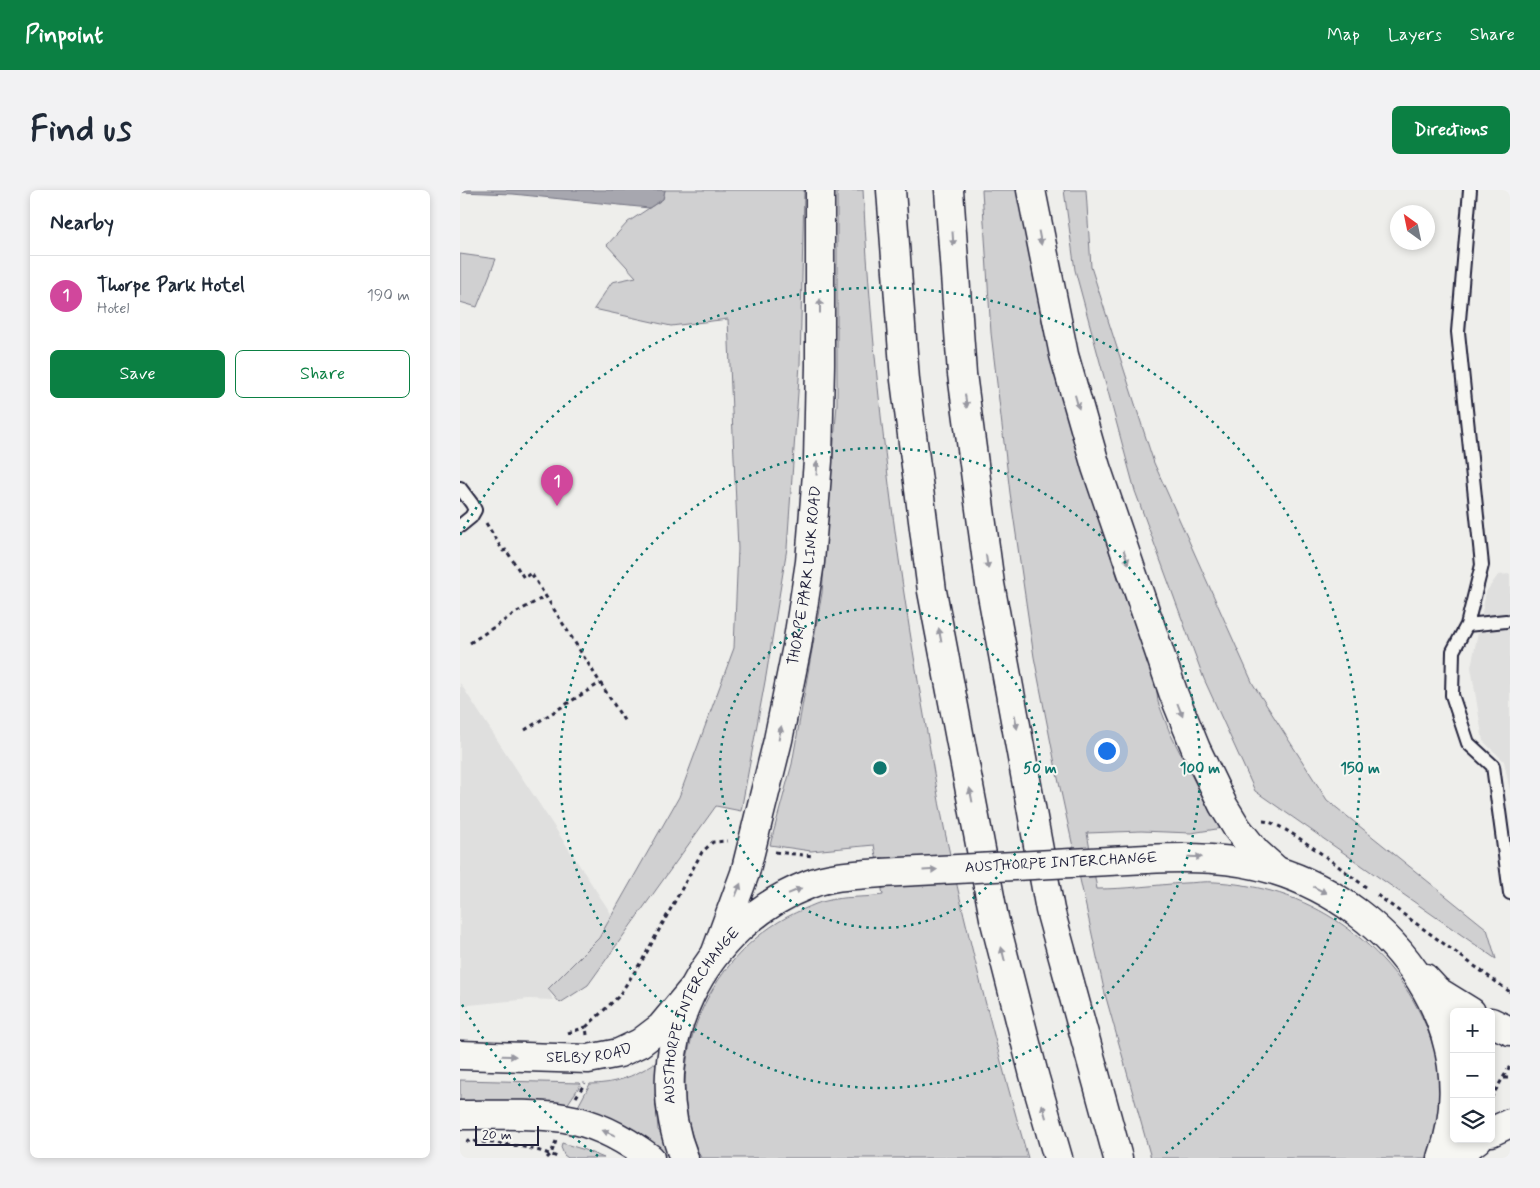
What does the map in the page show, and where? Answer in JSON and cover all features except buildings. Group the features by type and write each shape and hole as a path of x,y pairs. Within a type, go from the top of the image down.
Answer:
{"main road":[{"name":"THORPE PARK LINK ROAD","path":"716,952 745,873 778,740 797,646 810,562 818,461 820,190"},
{"path":"891,190 906,380 932,591 994,918 1034,1075 1058,1158"},
{"path":"949,190 962,374 990,584 1050,910 1118,1158"},
{"path":"1031,190 1064,355 1096,467 1171,686 1196,748 1223,805 1237,828 1256,852 1276,870"},
{"name":"AUSTHORPE INTERCHANGE","path":"684,1158 674,1123 671,1096 671,1069 675,1041 682,1014 693,988 716,952 745,922 788,894 812,883 831,878 881,873 1146,859 1213,858 1245,862 1276,870 1312,886 1354,909 1376,927 1403,956 1420,979 1434,1005 1444,1032 1450,1061 1453,1108 1442,1158"},
{"path":"1403,956 1437,991 1465,1008"},
{"name":"SELBY ROAD","path":"460,1055 588,1059 618,1053 640,1043 661,1027 693,988"},
{"path":"1495,1024 1510,1031"},
{"path":"460,1115 564,1118 611,1134 634,1146 650,1158"},
{"path":"1495,1130 1510,1123"},
{"path":"1453,1158 1473,1143"}],"lane":[{"path":"1470,190 1458,332 1482,565 1468,625 1453,651 1452,695 1468,743 1493,766 1510,893"},
{"path":"460,488 475,510 471,517 460,526"},
{"path":"1468,625 1506,621"}],"path":[{"path":"475,510 480,514 503,552 506,550 524,578 531,573 625,722"},
{"path":"470,643 517,612 546,596"},
{"path":"525,730 600,683"},
{"path":"1495,1092 1510,1066"},
{"path":"1504,1078 1510,1078"},
{"path":"571,1105 586,1082"},
{"path":"460,1141 505,1143 551,1154 559,1158"},
{"path":"547,1158 553,1148"}],"shaded area":[{"path":"460,190 665,190 663,199 649,208 513,194 460,192"},
{"path":"665,190 804,190 800,364 787,548 741,811 716,806 588,985 560,1003 548,989 599,938 679,797 734,648 738,549 728,319 671,326 594,309 612,282 636,277 607,245 628,222 663,199"},
{"path":"837,190 863,190 878,388 893,519 939,803 984,996 1028,1158 701,1158 689,1122 685,1085 689,1048 701,1013 719,980 742,951 771,927 815,904 840,898 883,895 874,845 811,851 770,845 792,764 822,593 837,404"},
{"path":"982,190 1018,190 1043,326 1063,403 1120,585 1155,674 1158,702 1170,733 1206,804 1223,828 1191,833 1141,831 1087,833 1097,889 1207,882 1250,886 1271,891 1304,903 1335,919 1363,940 1388,965 1409,993 1425,1024 1436,1057 1441,1100 1437,1125 1427,1158 1151,1158 1105,994 1056,769 1034,657 1010,493 991,333"},
{"path":"1064,190 1086,190 1091,267 1154,463 1253,684 1327,800 1487,929 1496,959 1255,791 1204,679 1135,491 1075,270"},
{"path":"460,254 496,259 477,307 460,302"},
{"path":"1510,574 1510,791 1504,761 1483,741 1471,667 1486,592 1498,575"},
{"path":"460,683 612,915 599,938 548,989 553,1000 529,999 460,1006"},
{"path":"653,1064 658,1065 660,1088 655,1094 658,1130 664,1137 668,1151 666,1155 575,1112 590,1084 607,1083 623,1079"},
{"path":"460,1080 581,1084 563,1111 460,1103"},
{"path":"562,1143 604,1158 568,1158 564,1155 561,1147"}],"place":[{"name":"Thorpe Park Hotel","path":"557,506"}]}
